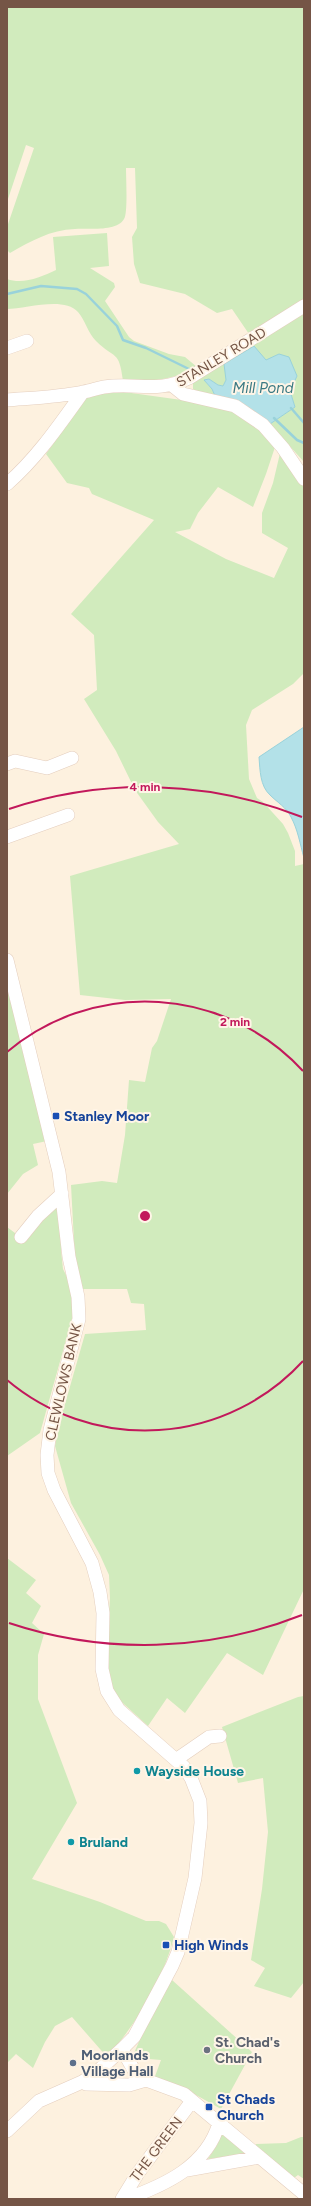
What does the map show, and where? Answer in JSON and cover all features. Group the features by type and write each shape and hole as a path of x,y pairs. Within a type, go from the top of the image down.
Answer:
{"street":[{"name":"STANLEY ROAD","path":"7,400 83,392 105,387 131,386 156,388 173,386 189,378 304,306"},
{"path":"7,348 27,341"},
{"path":"173,386 183,394 235,406 264,425 283,448 304,479"},
{"path":"7,484 20,472 46,442 83,392"},
{"path":"7,764 15,761 47,768 72,758"},
{"path":"7,837 68,815"},
{"name":"CLEWLOWS BANK","path":"7,960 48,1122 62,1194 69,1257 78,1297 79,1319 50,1430 47,1455 48,1473 54,1490 92,1563 100,1592 103,1613 102,1669 107,1691 119,1710 177,1759 191,1778 200,1801 201,1823 195,1878 178,1952 134,2037 98,2071 82,2082 39,2101 7,2131"},
{"path":"21,1237 38,1216 62,1194"},
{"path":"177,1759 209,1737 220,1736"},
{"path":"122,2049 135,2072 146,2080 172,2089 192,2101 304,2194"},
{"path":"82,2082 86,2084 129,2085 146,2080"},
{"name":"THE GREEN","path":"122,2199 138,2173 192,2101"},
{"name":"THE GREEN","path":"126,2199 163,2185 186,2170 200,2158 213,2142 219,2123"},
{"name":"THE GREEN","path":"186,2170 260,2157"}],"green space":[{"path":"7,7 304,7 304,302 249,334 232,309 217,313 185,294 140,283 134,264 132,237 137,228 135,168 126,168 126,210 124,219 120,223 109,228 57,231 33,240 10,253 7,250 7,227 34,148 26,145 7,202"},
{"path":"107,233 109,266 90,268 114,283 115,287 105,301 129,337 134,341 169,354 185,357 197,367 188,372 170,378 143,381 123,381 118,359 96,341 78,312 72,307 44,304 7,309 7,279 13,281 26,281 38,278 56,270 53,237"},
{"path":"304,312 304,462 270,424 295,407 290,391 297,376 279,354 226,380 223,386 218,385 209,379 204,380 212,389 216,398 193,389 193,383 198,377"},
{"path":"124,392 225,406 263,430 276,444 253,507 218,487 198,513 190,529 175,532 226,559 274,578 288,548 262,533 262,513 273,483 281,449 304,485 304,673 293,684 252,710 246,725 249,779 257,798 263,802 283,824 288,833 295,851 295,866 304,864 304,1589 263,1675 227,1653 185,1713 167,1698 148,1726 114,1695 106,1666 110,1598 109,1575 100,1555 71,1503 55,1446 59,1425 85,1334 146,1330 144,1304 131,1303 127,1289 83,1289 75,1260 71,1185 102,1181 117,1183 125,1135 129,1080 145,1082 152,1048 157,1041 171,999 125,1000 80,995 70,876 179,844 158,822 135,790 116,751 84,699 97,690 94,635 71,614 154,520 92,494 89,488 67,483 46,454 85,398 99,394"},
{"path":"7,987 47,1141 33,1144 38,1165 23,1174 7,1194"},
{"path":"55,1204 60,1214 63,1269 71,1285 75,1308 40,1433 7,1456 7,1227 23,1239"},
{"path":"7,1558 36,1580 26,1593 41,1606 32,1623 44,1634 38,1655 38,1699 77,1803 32,1879 100,1902 146,1921 159,1921 166,1924 174,1937 163,1969 148,2000 129,2030 107,2057 72,2017 55,2026 45,2042 33,2068 16,2054 7,2063"},
{"path":"304,1696 304,1982 291,1998 254,1986 265,1968 251,1960 262,1889 268,1832 263,1778 238,1783 222,1727"},
{"path":"172,1980 252,2052 221,2109 180,2086 154,2079 161,2060 149,2059 134,2053 155,2005"},
{"path":"223,2131 246,2151 242,2154 208,2159 217,2145"},
{"path":"304,2137 304,2179 298,2175 294,2178 256,2149 256,2144 286,2143"}],"water":[{"name":"Mill Pond","path":"254,346 266,360 279,354 289,357 297,376 290,391 295,407 270,424 216,398 212,389 204,380 209,379 218,385 223,386 226,380 224,364"},
{"path":"304,727 304,858 291,817 287,810 270,795 264,787 261,778 259,757"}],"waterway":[{"path":"7,294 41,286 77,289 86,294 117,326 123,340 146,348 193,371"},
{"path":"291,408 304,423"},
{"path":"274,418 297,440 304,443"}],"place":[{"name":"Stanley Moor","path":"56,1116"},
{"name":"Wayside House","path":"137,1771"},
{"name":"Bruland","path":"71,1842"},
{"name":"High Winds","path":"166,1945"},
{"name":"St. Chad's Church","path":"207,2050"},
{"name":"Moorlands Village Hall","path":"73,2063"},
{"name":"St Chads Church","path":"209,2107"}]}
